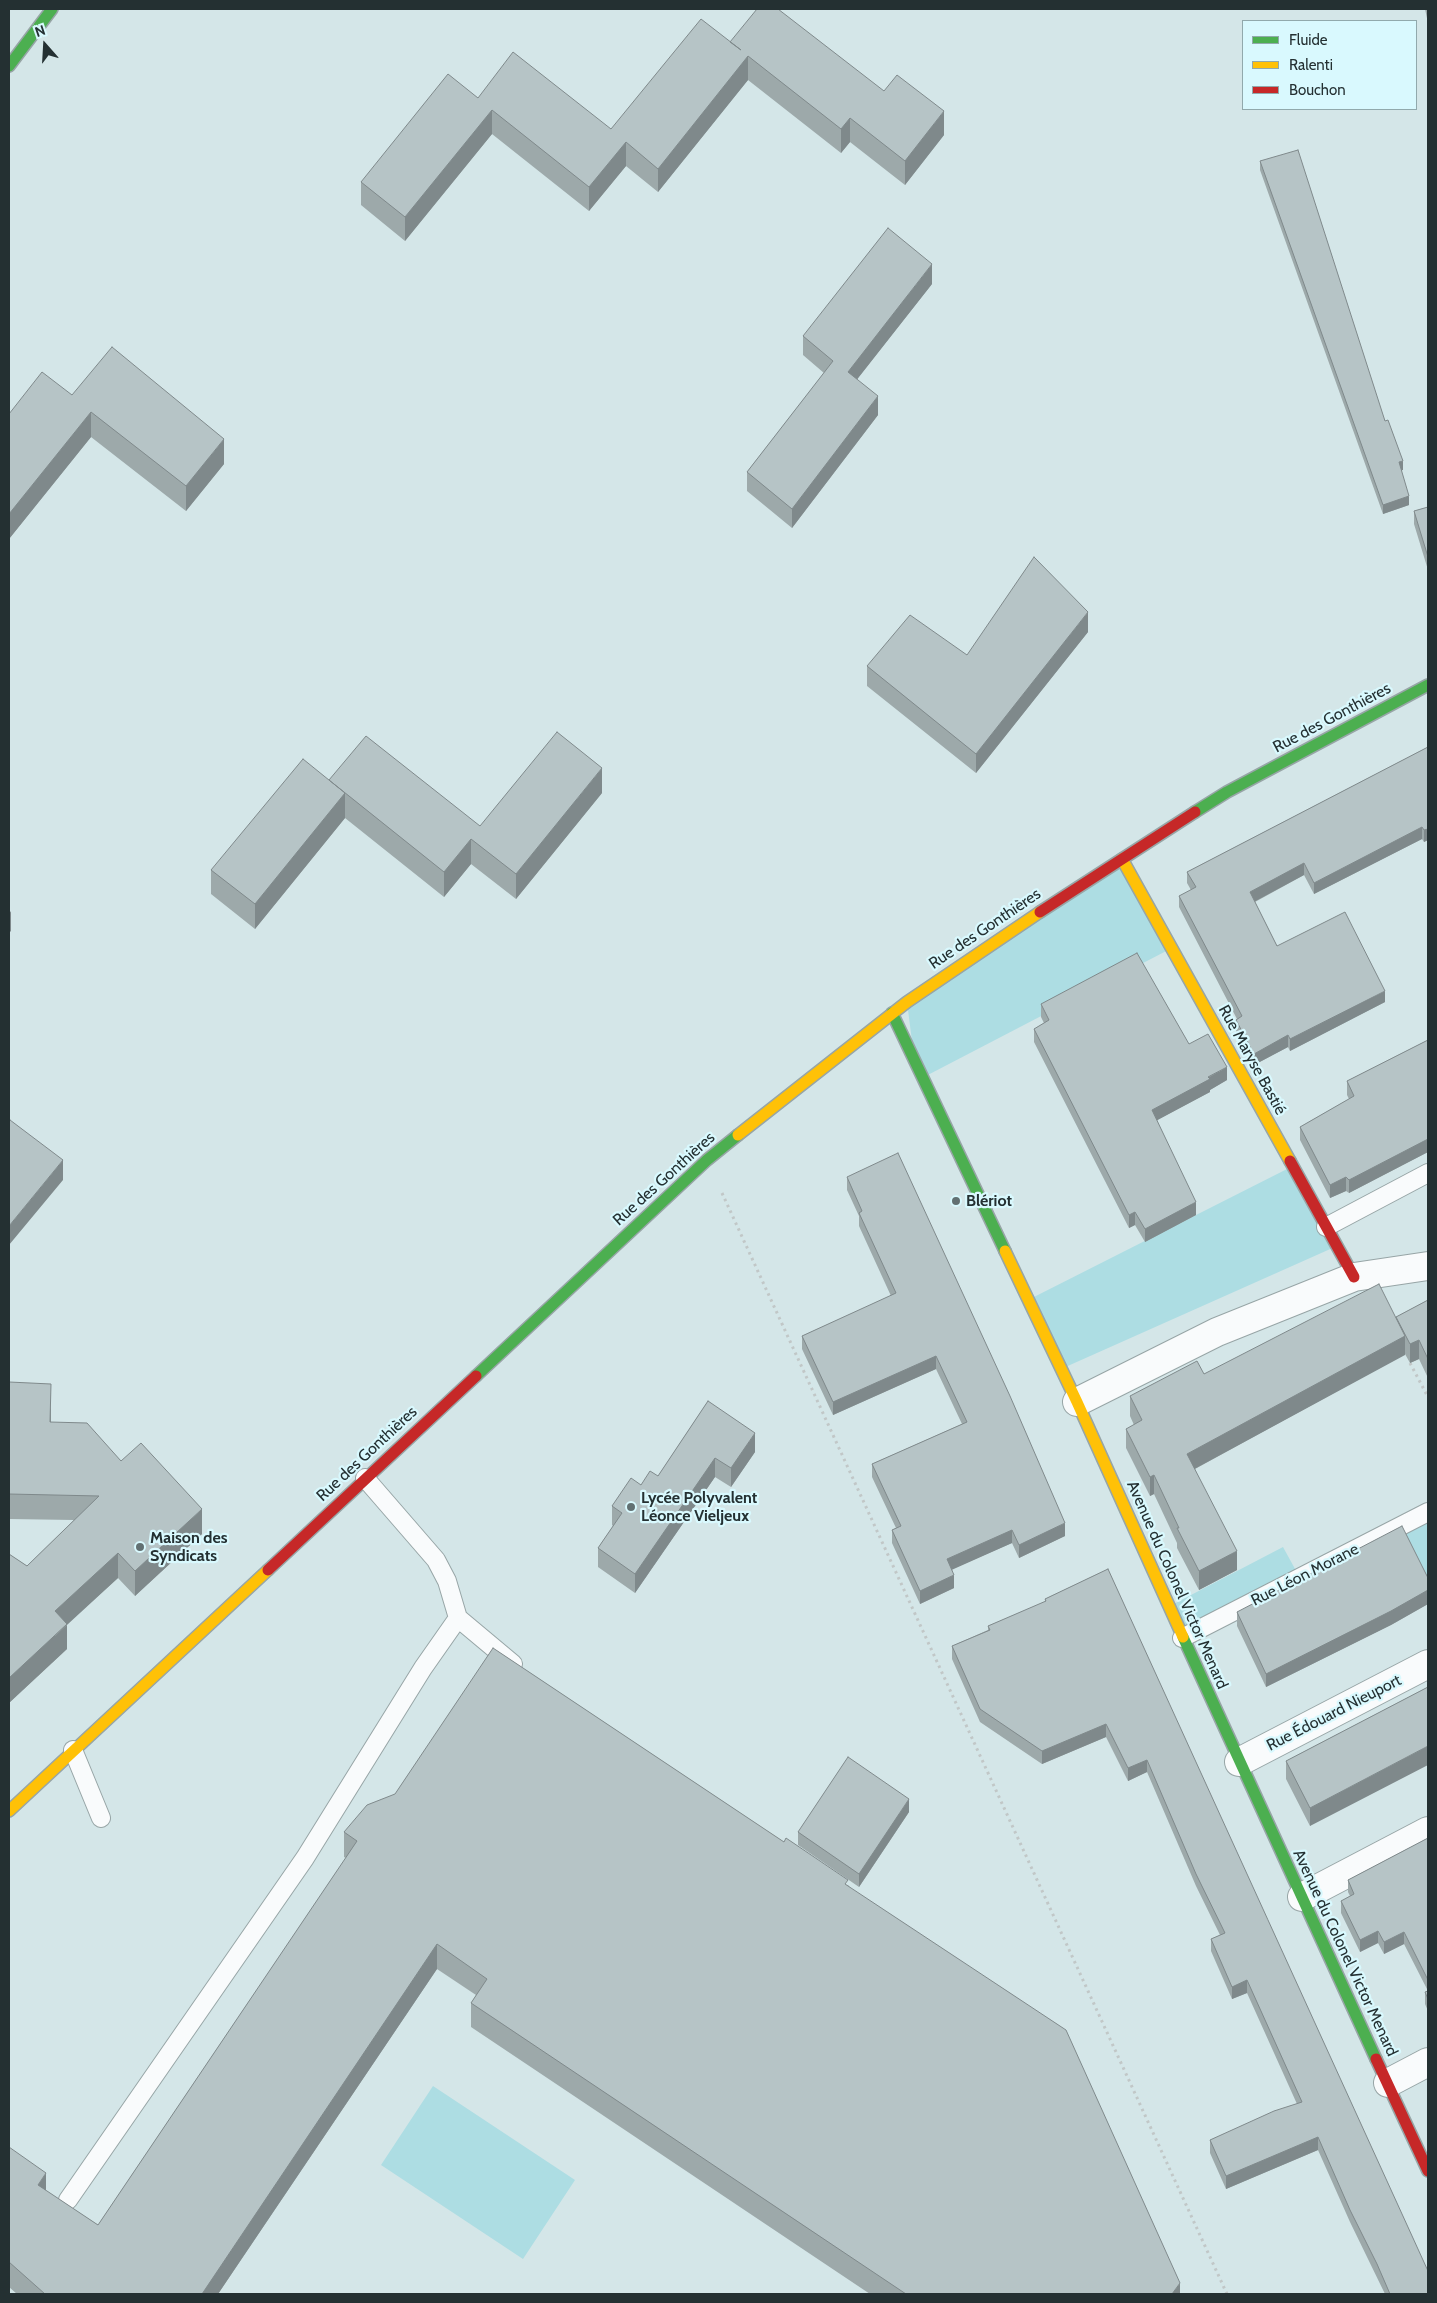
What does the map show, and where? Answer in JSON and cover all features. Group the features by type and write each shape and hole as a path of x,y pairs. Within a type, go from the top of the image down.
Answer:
{"main road":[{"path":"29,19 42,9"},
{"path":"9,66 52,9"},
{"name":"Rue des Gonthières","path":"9,1811 707,1160 794,1089 892,1014 1024,923 1227,792 1428,685"},
{"name":"Rue Maryse Bastié","path":"1122,859 1354,1277"},
{"name":"Avenue du Colonel Victor Menard","path":"892,1014 1077,1402 1182,1638 1428,2171"}],"street":[{"path":"1077,1402 1217,1332 1354,1277 1428,1266"},
{"name":"Rue Édouard Nieuport","path":"1239,1762 1428,1664"},
{"path":"1302,1898 1428,1830"},
{"path":"1388,2083 1428,2062"}],"lane":[{"path":"1326,1226 1428,1173"},
{"path":"365,1478 436,1560 448,1581 458,1618 528,1674"},
{"name":"Rue Léon Morane","path":"1182,1638 1428,1512"},
{"path":"68,2200 305,1858 423,1668 458,1618"},
{"path":"73,1750 101,1818"}],"path":[{"path":"707,1160 1227,2294"},
{"path":"1410,1363 1428,1397"}],"shaded area":[{"path":"1122,859 1172,948 922,1078 915,1065 907,1002"},
{"path":"1293,1166 1337,1246 1061,1369 1028,1300"},
{"path":"1428,1512 1428,1592 1396,1528"},
{"path":"1283,1547 1300,1578 1182,1638 1168,1607"},
{"path":"433,2086 575,2180 523,2259 381,2165"}],"building":[{"path":"757,9 778,9 884,91 897,75 944,111 905,161 850,118 841,129 748,56 658,169 626,142 589,187 492,110 405,217 361,182 448,74 478,98 513,52 611,129 701,19 730,42"},
{"path":"1298,150 1385,421 1388,420 1403,461 1399,462 1409,496 1383,505 1260,161"},
{"path":"888,228 932,264 848,372 878,396 792,509 747,472 833,361 803,336"},
{"path":"112,347 224,439 186,486 91,412 9,514 9,414 42,372 72,395"},
{"path":"1428,507 1428,557 1414,511"},
{"path":"1034,557 1088,612 976,754 867,666 910,615 967,655"},
{"path":"557,732 602,768 516,874 471,839 444,872 329,780 366,736 480,826"},
{"path":"1428,747 1428,829 1424,830 1422,827 1314,883 1304,863 1250,892 1277,946 1345,912 1385,991 1290,1039 1288,1035 1254,1054 1236,1020 1242,1016 1179,896 1196,887 1187,872"},
{"path":"303,759 345,793 255,904 211,870"},
{"path":"1137,953 1189,1044 1208,1034 1227,1067 1208,1077 1210,1079 1152,1110 1196,1202 1145,1229 1135,1212 1129,1215 1034,1029 1049,1020 1041,1004"},
{"path":"1428,1040 1428,1139 1349,1180 1346,1177 1330,1185 1300,1127 1354,1096 1347,1081"},
{"path":"10,1120 63,1160 9,1226 9,1122"},
{"path":"898,1153 1010,1396 1065,1523 1019,1545 1012,1530 947,1559 954,1575 920,1591 892,1530 901,1526 872,1464 967,1422 936,1356 833,1402 802,1336 896,1293 859,1213 862,1211 847,1177"},
{"path":"1379,1284 1405,1336 1187,1454 1237,1551 1199,1571 1177,1528 1179,1528 1154,1475 1150,1477 1126,1429 1142,1420 1130,1396 1197,1361 1204,1374"},
{"path":"1428,1300 1428,1359 1419,1340 1410,1344 1396,1317"},
{"name":"Maison des Syndicats","path":"9,1382 51,1384 50,1422 87,1423 121,1461 141,1443 202,1509 135,1571 118,1553 55,1611 67,1624 9,1678 9,1554 27,1566 99,1496 9,1494"},
{"path":"708,1401 755,1433 731,1468 715,1458 635,1574 598,1548 622,1513 612,1506 631,1478 641,1485 650,1471 658,1476"},
{"path":"1402,1526 1428,1578 1428,1590 1391,1611 1266,1674 1237,1612"},
{"path":"1108,1569 1428,2271 1428,2294 1390,2294 1318,2137 1226,2176 1210,2140 1274,2111 1302,2102 1247,1980 1232,1987 1211,1939 1225,1933 1196,1874 1147,1760 1128,1768 1106,1724 1042,1751 980,1709 952,1646 990,1630 988,1626 1046,1601 1045,1599"},
{"path":"493,1648 784,1842 786,1838 848,1880 845,1884 1066,2030 1180,2283 1172,2294 906,2294 471,2003 487,1979 437,1944 202,2294 45,2294 9,2262 9,2147 46,2173 38,2185 98,2225 357,1841 344,1832 367,1805 395,1794"},
{"path":"1428,1687 1428,1746 1310,1808 1286,1761"},
{"path":"848,1757 909,1799 859,1874 798,1832"},
{"path":"1428,1838 1428,1980 1404,1932 1384,1942 1378,1931 1360,1940 1341,1901 1354,1894 1348,1880"}],"traffic: fast":[{"path":"9,66 52,9"},
{"path":"1195,812 1227,792 1428,685"},
{"path":"892,1013 1005,1251"},
{"path":"476,1376 707,1160 738,1135"},
{"path":"1183,1637 1376,2059"}],"traffic: slow":[{"path":"1122,859 1290,1161"},
{"path":"738,1135 907,1002 1040,912"},
{"path":"1005,1251 1077,1402 1183,1637"},
{"path":"9,1811 268,1570"}],"traffic: jam":[{"path":"1040,912 1195,812"},
{"path":"1290,1161 1354,1277"},
{"path":"268,1570 476,1376"},
{"path":"1376,2059 1428,2171"}],"place":[{"name":"Blériot","path":"956,1201"},
{"name":"Lycée Polyvalent Léonce Vieljeux","path":"631,1507"},
{"name":"Maison des Syndicats","path":"140,1547"}]}
